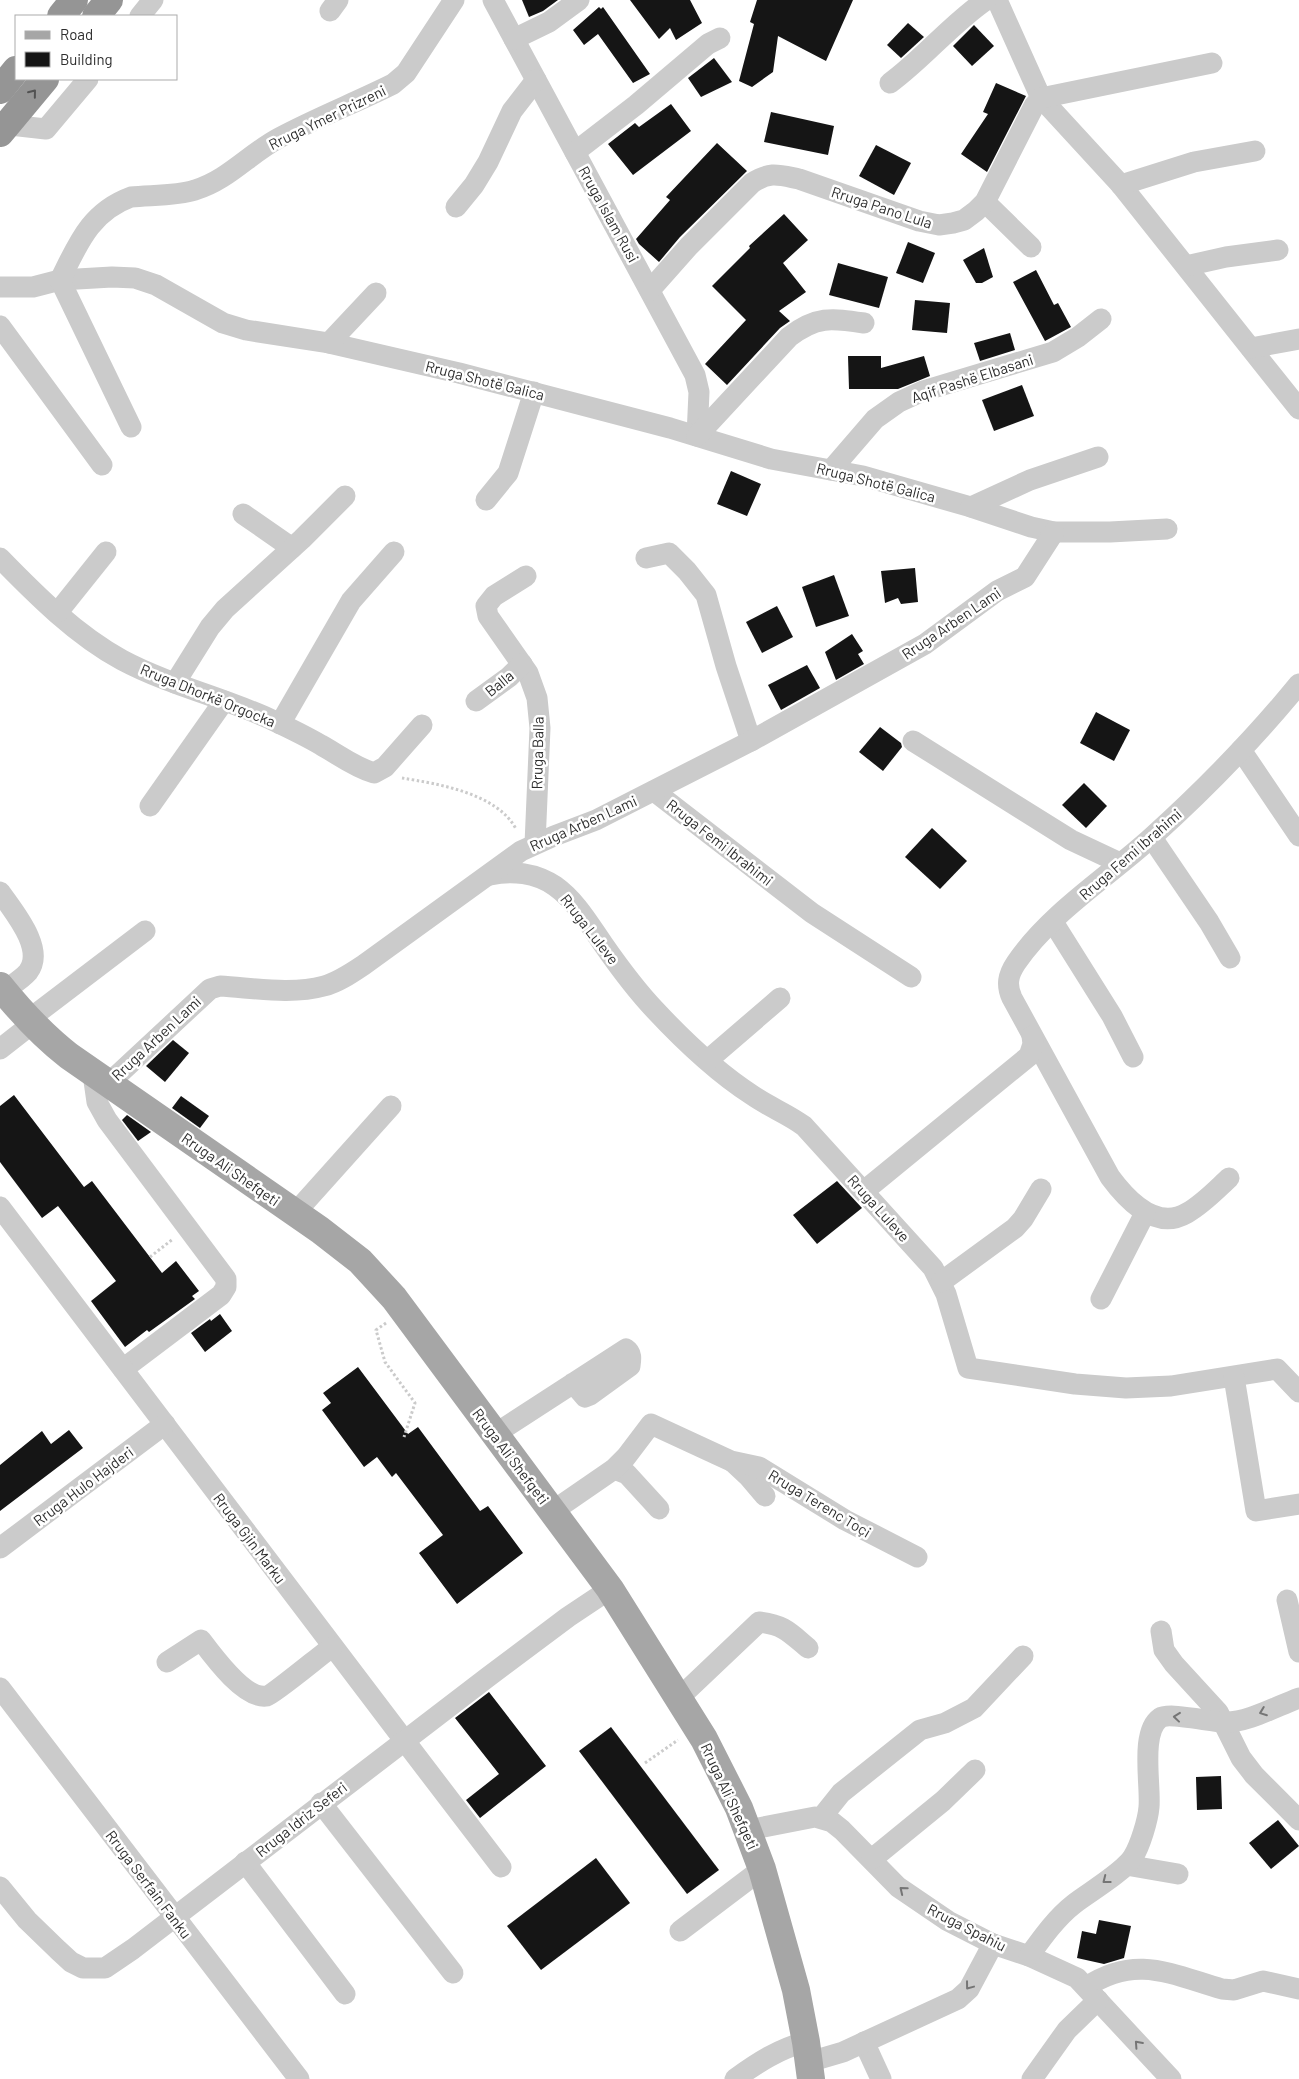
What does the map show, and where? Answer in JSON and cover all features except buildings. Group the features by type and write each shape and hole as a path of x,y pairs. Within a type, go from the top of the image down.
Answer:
{"highway":[{"path":"62,15 74,0"},
{"path":"97,15 109,0"},
{"path":"0,90 15,71"},
{"path":"0,133 44,80"}],"main road":[{"name":"Rruga Ali Shefqeti","path":"2,989 46,1038 100,1079 295,1213 346,1251 380,1282 394,1298 610,1589 697,1727 721,1772 748,1830 762,1869 787,1954 808,2061"}],"street":[{"path":"141,15 153,0"},
{"name":"Rruga Ymer Prizreni","path":"60,280 86,230 110,206 131,197 194,191 211,184 230,173 253,154 277,138 393,84 406,73 454,0"},
{"name":"Rruga Islam Rusi","path":"493,0 695,375 699,392 697,436"},
{"path":"514,39 549,22 579,0"},
{"path":"890,83 904,73 972,9 986,0"},
{"path":"997,0 1041,98 1121,185 1299,409"},
{"path":"575,152 636,105 708,44 720,38"},
{"path":"1041,98 1212,63"},
{"path":"0,124 46,129 87,80"},
{"path":"456,207 474,185 488,162 512,111 536,80"},
{"name":"Rruga Pano Lula","path":"650,290 689,246 752,183 764,175 779,174 799,179 919,221 940,225 964,220 985,202 1034,106 1041,98"},
{"path":"1121,185 1194,162 1255,151"},
{"path":"985,202 1031,248"},
{"path":"1186,266 1226,257 1278,250"},
{"name":"Rruga Shotë Galica","path":"0,286 32,287 60,280 112,277 135,278 156,286 223,323 246,330 329,343 534,392 697,436 771,459 863,476 971,507 1031,527 1054,532 1167,529"},
{"path":"60,280 131,427"},
{"path":"329,343 376,293"},
{"name":"Aqif Pashë Elbasani","path":"831,470 875,419 899,402 923,391 1053,352 1078,337 1102,319"},
{"path":"697,436 789,337 804,325 822,320 864,323"},
{"path":"0,326 102,465"},
{"path":"1251,348 1299,339"},
{"path":"486,500 508,473 534,392"},
{"path":"971,507 1030,480 1098,457"},
{"path":"176,683 210,627 225,609 292,548 345,496"},
{"path":"243,514 292,548"},
{"name":"Rruga Arben Lami","path":"100,1079 210,989 220,986 304,989 326,986 366,964 483,878 528,848 596,820 654,791 925,644 997,591 1026,577 1054,532"},
{"path":"58,612 106,552"},
{"path":"280,724 351,601 394,552"},
{"path":"646,558 669,553 687,571 706,595 726,666 751,740"},
{"name":"Rruga Dhorkë Orgocka","path":"1,562 96,644 123,660 280,724 323,746 360,769 374,773"},
{"name":"Rruga Balla","path":"526,576 494,596 486,606 488,616 528,672 537,698 540,728 528,848"},
{"name":"Balla","path":"476,701 509,677 522,664"},
{"name":"Rruga Femi Ibrahimi","path":"1229,1178 1186,1214 1172,1219 1145,1213 1123,1195 1110,1177 1032,1036 1008,989 1008,979 1017,962 1053,922 1120,863 1152,838 1193,799 1241,750 1299,684"},
{"path":"150,806 224,701"},
{"path":"374,773 385,767 422,725"},
{"path":"913,741 1071,840 1120,863"},
{"path":"1241,750 1299,836"},
{"name":"Rruga Femi Ibrahimi","path":"654,791 812,913 911,977"},
{"path":"1152,838 1209,922 1230,958"},
{"name":"Rruga Luleve","path":"483,878 504,872 522,873 554,886 581,913 614,960 654,1010 708,1060 754,1097 790,1115 804,1126 933,1268 941,1282 968,1368 1075,1384 1126,1388 1171,1386 1257,1372 1299,1370"},
{"path":"0,892 22,924 34,951 29,971 2,989"},
{"path":"1053,922 1112,1016 1133,1057"},
{"path":"0,1049 30,1022 145,931"},
{"path":"708,1060 780,998"},
{"path":"864,1191 1028,1056 1033,1044 1032,1036"},
{"path":"100,1079 97,1102 107,1120 226,1280 226,1287 221,1295 123,1369"},
{"path":"295,1213 391,1106"},
{"path":"941,1282 1015,1228 1023,1219 1041,1189"},
{"name":"Rruga Gjin Marku","path":"0,1208 332,1647 502,1867"},
{"path":"1101,1299 1145,1213"},
{"path":"1277,1370 1299,1392"},
{"path":"1234,1377 1256,1512 1299,1504"},
{"path":"494,1434 572,1383"},
{"name":"Rruga Hulo Hajderi","path":"0,1547 165,1424"},
{"name":"Rruga Terenc Toçi","path":"553,1511 614,1469 626,1457 651,1424 731,1460 760,1467 837,1516 917,1557"},
{"path":"731,1460 765,1496"},
{"path":"614,1469 627,1474 659,1509"},
{"name":"Rruga Idriz Seferi","path":"0,1887 27,1920 72,1962 83,1968 105,1968 175,1917 404,1740 568,1617 610,1589"},
{"path":"1287,1600 1299,1652"},
{"path":"679,1698 759,1622 776,1624 808,1648"},
{"path":"1162,1632 1164,1650 1174,1664 1203,1694 1225,1723 1241,1758 1254,1775 1299,1820"},
{"path":"167,1662 201,1640 213,1656 243,1687 254,1696 268,1696 332,1647"},
{"path":"748,1830 806,1818 821,1818 841,1793 920,1730 945,1723 974,1708 1023,1656"},
{"name":"Rruga Serfain Fanku","path":"0,1688 299,2079"},
{"path":"1028,1956 1061,1916 1133,1858 1146,1822 1149,1806 1147,1752 1150,1737 1158,1719 1173,1716 1225,1723 1240,1721 1299,1698"},
{"path":"872,1859 943,1801 975,1770"},
{"path":"322,1803 453,1973"},
{"name":"Rruga Spahiu","path":"821,1818 842,1830 898,1887 948,1921 993,1944 1028,1956 1077,1978 1171,2079"},
{"path":"245,1862 345,1994"},
{"path":"1126,1865 1178,1874"},
{"path":"680,1931 762,1869"},
{"path":"736,2079 771,2056 793,2045 808,2061 843,2052 958,1999 969,1989 993,1944"},
{"path":"1032,2079 1092,1994 1112,1972 1129,1968 1149,1969 1222,1990 1234,1990 1263,1981 1299,1990"},
{"path":"864,2042 881,2079"}],"path":[{"path":"374,773 462,791 487,801 514,826 528,848"},
{"path":"150,1257 188,1228"},
{"path":"376,1330 385,1362 416,1402 404,1437"},
{"path":"645,1763 697,1727"}]}
